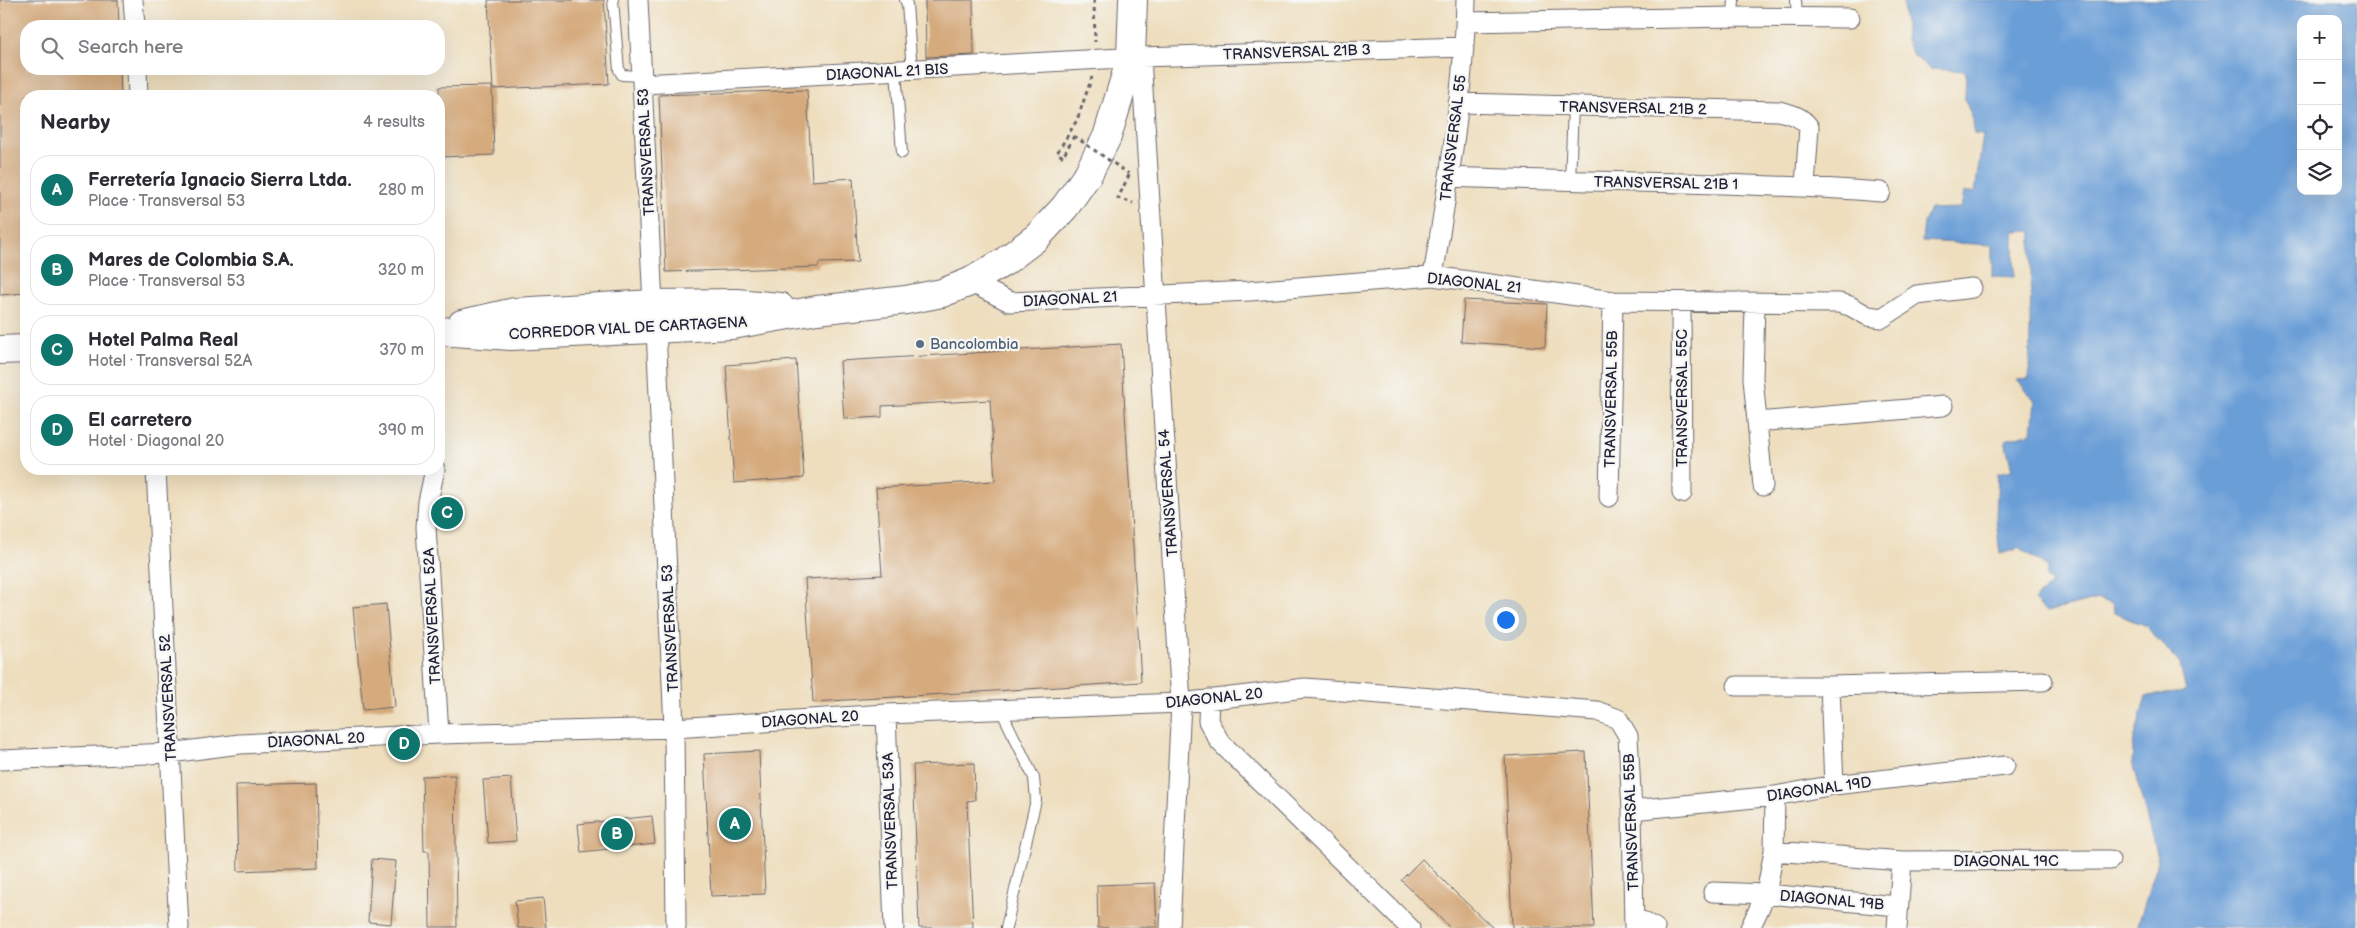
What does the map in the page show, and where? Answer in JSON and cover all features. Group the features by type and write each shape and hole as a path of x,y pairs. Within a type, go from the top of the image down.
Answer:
{"main road":[{"name":"CORREDOR VIAL DE CARTAGENA","path":"445,329 515,312 655,316 736,303 817,310 933,295 970,282 1004,262 1037,237 1070,201 1088,174 1106,137 1136,58 1133,0"},
{"path":"0,350 20,349"}],"street":[{"path":"133,0 134,20"},
{"name":"TRANSVERSAL 53","path":"638,0 674,728 676,928"},
{"name":"TRANSVERSAL 55","path":"1433,276 1450,177 1464,47 1466,0"},
{"path":"1466,22 1734,9 1797,9 1850,18"},
{"name":"TRANSVERSAL 21B 3","path":"1136,58 1464,47"},
{"name":"DIAGONAL 21 BIS","path":"642,80 904,71 1136,58"},
{"name":"TRANSVERSAL 54","path":"1136,58 1156,295 1181,703 1170,928"},
{"path":"137,75 138,90"},
{"name":"TRANSVERSAL 21B 2","path":"1458,103 1779,111 1795,115 1805,121 1809,127 1805,186"},
{"name":"TRANSVERSAL 21B 1","path":"1450,177 1570,182 1805,186 1882,192"},
{"name":"DIAGONAL 21","path":"970,282 1010,302 1250,291 1433,276 1613,301 1756,304 1839,303 1850,306 1868,316 1882,318 1917,295 1972,288"},
{"name":"TRANSVERSAL 55B","path":"1609,496 1613,301"},
{"name":"TRANSVERSAL 55C","path":"1681,302 1682,493"},
{"path":"1756,304 1753,378 1763,486"},
{"path":"1757,422 1943,406"},
{"name":"TRANSVERSAL 52","path":"156,475 179,928"},
{"name":"TRANSVERSAL 52A","path":"434,475 428,502 426,527 439,734"},
{"path":"1737,686 1830,686 2043,681"},
{"path":"1830,686 1834,785"},
{"name":"DIAGONAL 20","path":"0,760 170,753 240,744 439,734 674,728 886,714 1181,703 1305,688 1597,711 1618,719"},
{"path":"1209,700 1208,721 1220,742 1410,928"},
{"name":"TRANSVERSAL 53A","path":"886,714 894,928"},
{"name":"TRANSVERSAL 55B","path":"1618,719 1628,736 1632,810 1634,922"},
{"name":"DIAGONAL 19D","path":"1632,810 1776,796 1834,785 2005,766"},
{"path":"1750,928 1766,894 1774,851 1776,796"},
{"name":"DIAGONAL 19C","path":"1774,851 1902,861 2110,860"},
{"path":"1897,928 1902,861"},
{"name":"DIAGONAL 19B","path":"1712,892 1766,894 1898,906"},
{"path":"1634,922 1655,928"}],"lane":[{"path":"613,0 618,70 622,75 642,80"},
{"path":"902,153 907,4 905,0"},
{"path":"1570,182 1573,106"},
{"path":"1001,710 1034,778 1036,800 1006,928"}],"path":[{"path":"1094,0 1096,60 1088,92 1077,120 1058,153 1063,157 1074,136 1129,174 1118,198"}],"water":[{"path":"1903,0 2357,0 2357,928 2137,928 2158,861 2132,762 2134,740 2146,696 2186,692 2180,664 2146,626 2114,613 2113,604 2099,599 2046,612 2034,600 2052,582 2046,578 2048,567 2018,547 2015,550 2000,554 1996,518 1998,473 2012,470 2005,440 2032,433 2035,401 2017,380 2029,379 2032,231 2014,232 2014,277 1992,276 1992,245 1922,241 1924,223 1930,209 1961,208 1964,192 1975,192 1983,135 1974,134 1973,119 1965,100 1966,71 1930,69 1914,56 1906,41"}],"building":[{"path":"0,0 118,0 119,20 20,20 20,75 120,75 121,90 20,90 20,293 0,295"},
{"path":"488,0 604,0 609,84 493,89"},
{"path":"925,0 973,0 974,55 926,57"},
{"path":"492,86 494,155 445,157 445,90 439,90 439,87"},
{"path":"807,90 812,181 853,178 858,262 819,263 818,267 666,272 659,95"},
{"path":"1464,300 1547,304 1545,347 1461,342"},
{"path":"1121,344 1141,682 813,702 805,579 882,575 876,488 995,481 990,400 882,406 882,417 844,419 840,361"},
{"path":"796,360 804,478 734,483 726,365"},
{"path":"386,604 395,707 363,710 353,607"},
{"path":"759,751 765,894 711,896 704,754"},
{"path":"1586,752 1594,928 1512,928 1505,756"},
{"path":"974,763 975,800 967,801 973,928 919,928 913,765"},
{"path":"455,775 457,927 430,927 429,851 424,851 422,776"},
{"path":"511,778 516,841 488,843 483,780"},
{"path":"316,783 318,868 238,871 236,785"},
{"path":"652,816 655,844 581,852 578,824"},
{"path":"372,859 396,861 391,924 368,922"},
{"path":"1422,859 1493,928 1450,928 1401,880"},
{"path":"1155,883 1157,927 1098,928 1097,885"},
{"path":"543,898 546,928 518,928 515,901"}],"place":[{"name":"Bancolombia","path":"920,344"},
{"name":"Hotel Palma Real","path":"447,513"},
{"name":"El carretero","path":"404,744"},
{"name":"Ferretería Ignacio Sierra Ltda.","path":"735,824"},
{"name":"Mares de Colombia S.A.","path":"617,834"}]}
